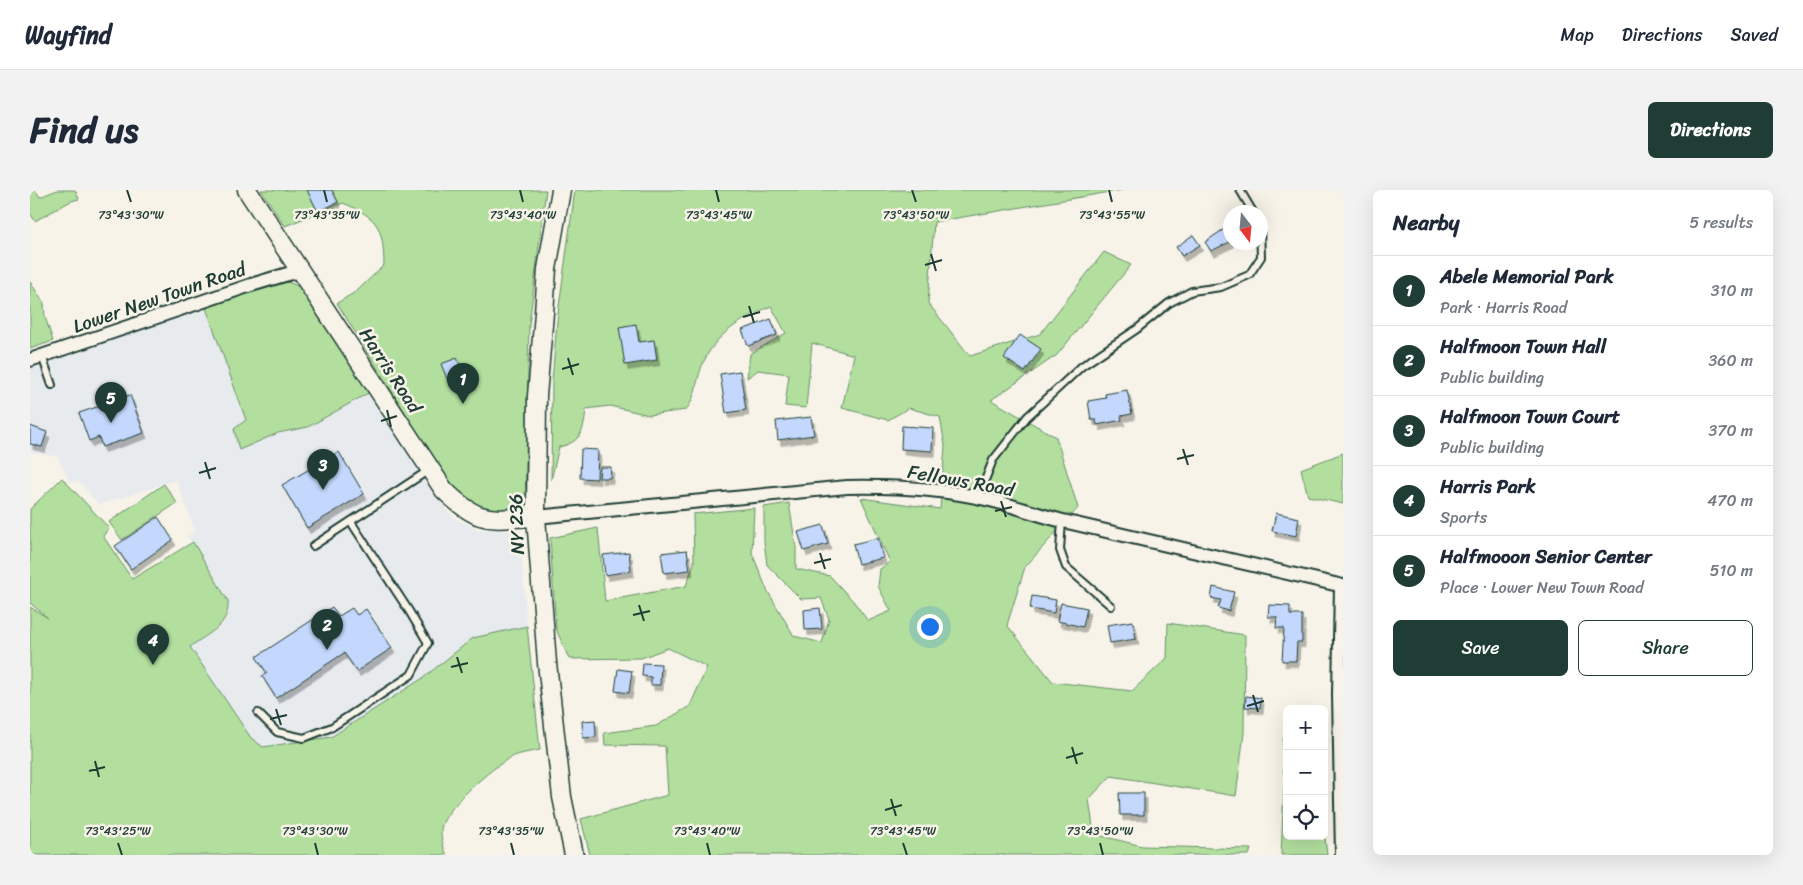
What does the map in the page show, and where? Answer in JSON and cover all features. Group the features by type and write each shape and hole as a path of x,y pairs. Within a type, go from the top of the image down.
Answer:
{"main road":[{"name":"Harris Road","path":"247,190 444,490 465,510 496,520 536,517"},
{"name":"NY 236","path":"561,190 547,269 544,304 538,396 536,517 547,663 562,797 574,855"}],"street":[{"name":"Lower New Town Road","path":"30,360 251,285 301,270"},
{"name":"Fellows Road","path":"536,517 847,487 886,486 931,490 978,498 1062,521 1144,538 1342,586"},
{"path":"1342,586 1339,694 1342,855"}],"lane":[{"path":"1240,190 1249,205"},
{"path":"978,498 993,460 1027,417 1082,366 1137,329 1169,303 1192,290 1221,287 1249,275 1261,257 1261,250"},
{"path":"42,356 52,385"},
{"path":"313,546 430,469"},
{"path":"1062,521 1060,550 1066,567 1111,606"},
{"path":"258,713 277,732 304,738 332,727 411,675 428,643 351,522"}],"shaded area":[{"path":"288,282 370,392 444,507 454,518 478,529 520,531 527,626 473,638 423,678 331,737 263,747 251,738 190,647 223,624 229,612 228,601 187,536 195,530 176,480 99,505 78,481 70,483 58,457 30,452 30,368 271,285"}],"green space":[{"path":"30,190 35,190 40,197 57,190 75,190 79,199 71,201 35,221 30,213"},
{"path":"261,190 546,190 529,325 525,505 513,509 493,510 475,503 449,484 337,303 357,291 384,265 380,233 372,219 343,203 285,226"},
{"path":"575,190 1122,190 934,222 928,303 970,356 1040,334 1104,252 1131,265 1057,355 991,400 1056,437 1078,508 1025,567 1007,625 1053,682 1132,691 1167,658 1168,623 1245,635 1244,733 1236,796 1111,776 1089,799 1094,834 1142,846 1251,849 1249,855 590,855 581,819 668,795 665,746 605,745 604,733 656,726 690,706 707,667 668,648 641,658 569,659 556,629 550,538 598,528 605,601 686,586 694,563 693,514 754,508 752,553 767,590 794,636 822,643 829,619 821,598 801,599 767,565 764,541 764,507 789,503 796,547 796,569 830,576 854,602 868,621 891,611 878,586 880,569 890,562 861,498 940,509 945,446 940,417 909,408 888,420 842,408 854,355 812,343 806,408 785,406 789,374 758,370 747,378 750,354 786,333 771,306 736,325 718,340 704,361 693,397 686,410 649,415 610,406 586,409 583,429 580,434 573,442 559,447 551,480 552,382 557,321"},
{"path":"30,282 44,303 45,317 53,341 30,349"},
{"path":"288,282 300,287 370,392 308,427 278,433 239,450 234,429 246,420 206,308 271,285"},
{"path":"1343,453 1343,504 1308,496 1301,469"},
{"path":"62,478 109,528 103,536 132,579 193,542 228,601 228,610 222,623 190,647 251,738 263,747 331,737 423,678 473,638 527,626 540,750 521,754 502,763 482,778 453,808 441,828 442,840 447,855 30,855 30,607 48,618 30,603 30,509"},
{"path":"164,484 177,503 122,540 109,522"},
{"path":"1283,812 1283,840 1325,840 1327,855 1281,855"}],"building":[{"path":"307,190 332,190 338,202 318,212"},
{"path":"1223,230 1223,245 1211,251 1205,242"},
{"path":"1193,235 1200,245 1182,256 1176,247"},
{"path":"771,319 777,335 748,346 742,330"},
{"path":"636,324 639,342 654,340 657,360 625,365 619,327"},
{"path":"1020,335 1041,349 1025,372 1004,358"},
{"path":"457,358 464,375 448,381 441,364"},
{"path":"740,371 746,410 726,413 720,374"},
{"path":"116,384 121,398 130,395 144,433 102,447 99,437 89,441 79,413 112,402 107,387"},
{"path":"1127,390 1132,414 1121,416 1122,420 1097,425 1096,420 1091,420 1088,401 1106,398 1105,394"},
{"path":"811,417 814,435 778,440 776,421"},
{"path":"30,426 47,432 42,447 30,444"},
{"path":"902,426 933,428 932,451 901,449"},
{"path":"581,449 598,450 597,479 580,478"},
{"path":"339,452 364,494 307,528 282,485"},
{"path":"600,467 611,467 610,478 599,478"},
{"path":"1276,513 1299,518 1296,536 1272,531"},
{"path":"158,517 173,540 131,569 115,546"},
{"path":"823,525 828,544 804,551 798,532"},
{"path":"878,538 883,558 858,564 853,544"},
{"path":"687,550 690,570 664,573 661,553"},
{"path":"629,552 631,571 605,575 603,555"},
{"path":"1213,587 1234,592 1229,611 1218,608 1221,600 1211,598"},
{"path":"1032,596 1056,600 1054,613 1030,609"},
{"path":"1061,603 1087,608 1083,627 1057,621"},
{"path":"1269,605 1290,606 1290,615 1302,615 1302,642 1297,642 1296,661 1282,661 1284,628 1276,628 1277,617 1268,617"},
{"path":"332,607 339,616 352,608 357,615 366,609 392,648 357,671 344,653 276,698 262,676 267,673 256,657"},
{"path":"820,608 822,629 805,630 804,610"},
{"path":"1133,621 1136,639 1110,643 1107,625"},
{"path":"643,663 661,664 660,685 651,685 651,677 642,676"},
{"path":"618,669 632,671 629,693 615,691"},
{"path":"1246,696 1261,698 1260,708 1245,707"},
{"path":"595,720 596,737 583,738 582,721"},
{"path":"1119,793 1144,793 1144,815 1120,815"}],"place":[{"name":"Abele Memorial Park","path":"463,404"},
{"name":"Halfmooon Senior Center","path":"111,423"},
{"name":"Halfmoon Town Court","path":"323,490"},
{"name":"Halfmoon Town Hall","path":"327,650"},
{"name":"Harris Park","path":"153,665"}]}
